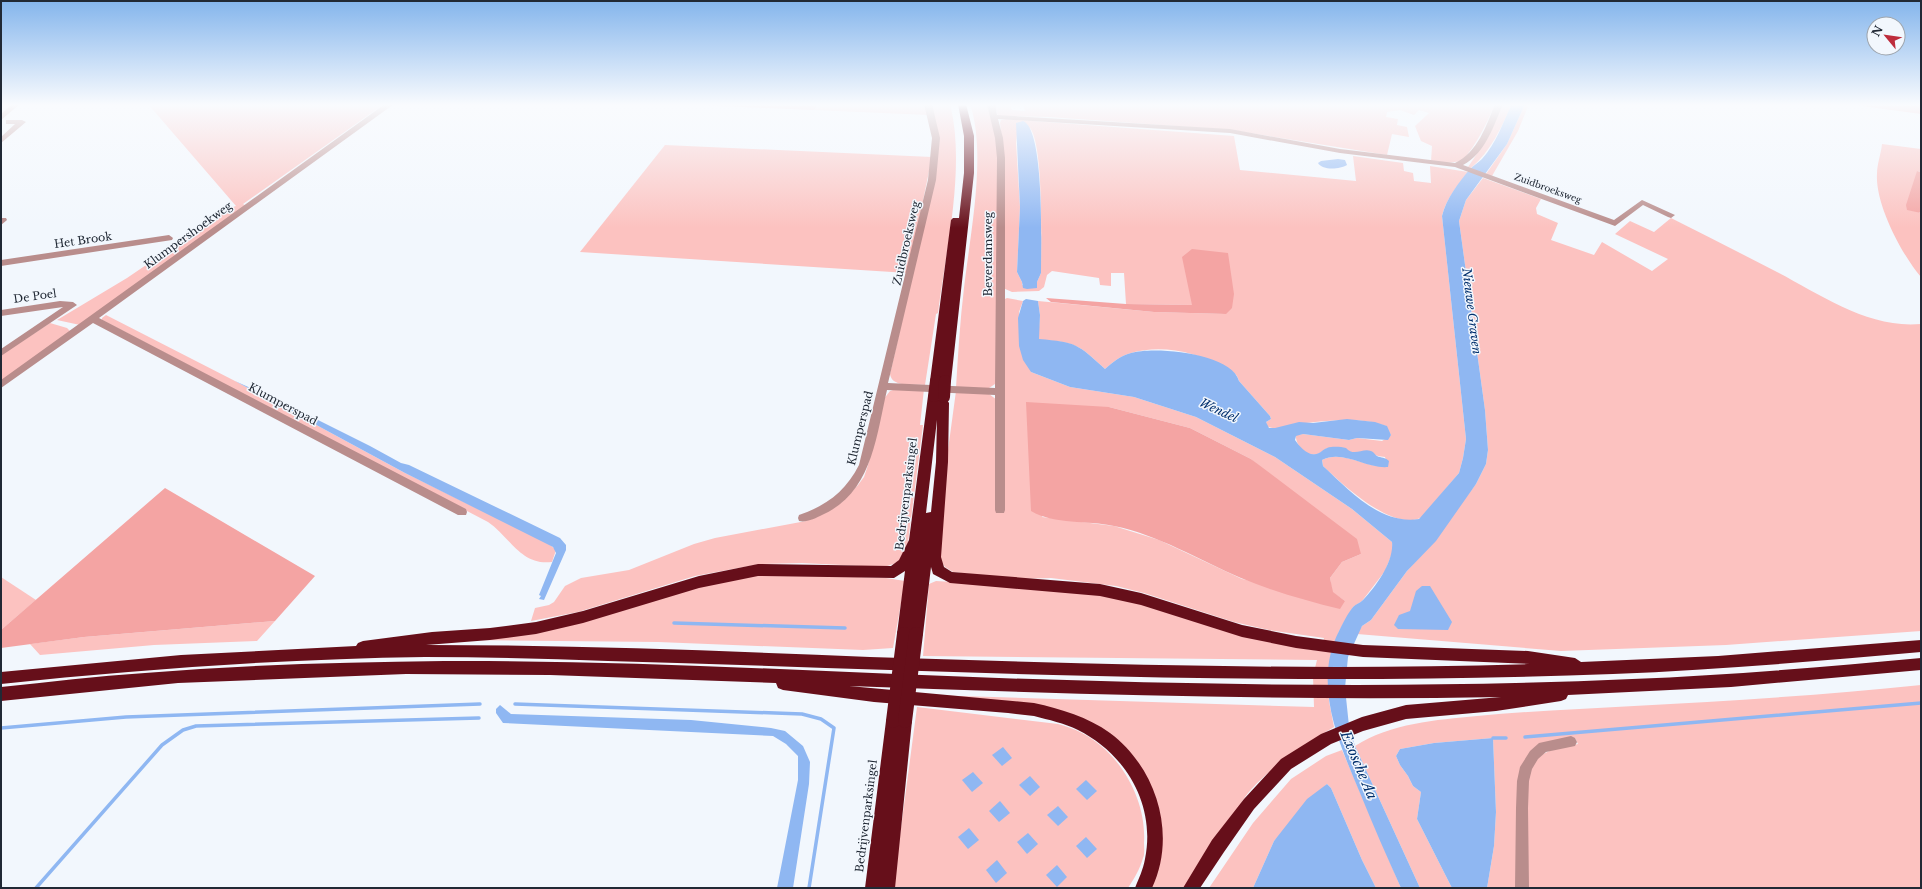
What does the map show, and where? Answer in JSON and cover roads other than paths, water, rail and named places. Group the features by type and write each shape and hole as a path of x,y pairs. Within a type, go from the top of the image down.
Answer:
{"highway":[{"name":"Bedrijvenparksingel","path":"873,888 899,721 940,399 940,381 961,167 961,145"},
{"name":"Bedrijvenparksingel","path":"940,381 969,172 969,145"},
{"name":"Bedrijvenparksingel","path":"910,634 916,538 940,399"},
{"path":"940,399 942,462 934,557 936,567 941,573 956,579 1056,585 1107,591 1141,599 1242,631 1323,646 1363,651 1528,657 1606,669"},
{"path":"305,654 432,638 490,634 536,628 583,617 699,582 758,570 795,569 890,572 900,569 904,564 916,538"},
{"path":"1,678 167,662 305,654 484,651 1099,670 1360,674 1606,669 1775,659 1921,646"},
{"path":"1,694 145,679 409,668 573,669 1158,690 1360,692 1607,686 1793,676 1921,664"},
{"path":"730,674 841,692 1035,710 1076,721 1094,730 1116,746 1132,765 1149,796 1156,832 1151,867 1143,888"},
{"path":"1191,888 1218,846 1254,798 1286,764 1326,739 1362,724 1406,712 1496,704 1607,686"},
{"name":"Bedrijvenparksingel","path":"887,888 899,721"}],"street":[{"name":"Klumpershoekweg","path":"1,385 333,145"},
{"name":"Zuidbroeksweg","path":"883,386 932,180 935,145"},
{"name":"Beverdamsweg","path":"999,145 1001,158 1000,510"},
{"name":"Zuidbroeksweg","path":"1310,145 1340,151 1456,165 1466,170 1615,223 1642,202 1671,215"},
{"path":"1456,165 1465,161 1477,145"},
{"name":"Het Brook","path":"1,263 168,238"},
{"name":"De Poel","path":"1,313 60,304 72,305 1,352"},
{"name":"Klumperspad","path":"93,319 462,512"},
{"name":"Klumperspad","path":"802,518 831,506 855,484 864,465 883,386"},
{"path":"883,386 1000,392"},
{"path":"1522,888 1522,801 1523,781 1526,767 1534,754 1544,748 1571,742"}],"water":[{"path":"1017,145 1035,145 1038,166 1041,216 1041,273 1037,282 1037,288 1023,288 1017,272 1020,207"},
{"path":"1492,145 1506,145 1466,200 1459,221 1485,410 1488,450 1486,464 1476,484 1436,541 1407,571 1371,620 1362,626 1348,657 1345,688 1349,726 1355,746 1420,888 1401,888 1344,754 1337,734 1328,692 1328,672 1331,651 1339,631 1351,609 1363,600 1383,573 1390,558 1392,542 1352,509 1275,457 1196,417 1134,397 1070,387 1031,372 1023,360 1019,346 1018,318 1023,301 1026,299 1038,301 1040,315 1039,339 1061,341 1076,346 1082,349 1105,369 1123,356 1131,353 1157,350 1191,354 1208,358 1222,364 1233,371 1239,381 1270,416 1271,419 1266,422 1269,428 1299,422 1313,423 1347,419 1375,422 1387,426 1391,435 1388,440 1357,438 1349,440 1303,434 1296,436 1295,440 1302,449 1312,454 1319,453 1329,447 1339,447 1346,448 1352,452 1368,450 1377,456 1388,460 1388,467 1380,467 1338,457 1330,457 1322,460 1323,466 1366,504 1391,517 1419,519 1459,473 1466,439 1442,216 1457,185 1470,169 1482,159"},
{"path":"1338,159 1345,160 1347,165 1340,168 1328,168 1320,166 1318,163 1321,161"},
{"path":"235,381 286,404 401,463 409,465 560,538 566,545 566,550 544,600 539,599 541,596 539,595 556,553 553,547 405,473"},
{"path":"1422,586 1430,586 1452,622 1448,630 1398,629 1394,625 1399,615 1410,611 1416,591"},
{"path":"500,705 511,714 691,720 771,728 785,731 803,746 810,762 809,784 793,888 777,888 798,780 798,756 786,744 773,736 503,723 496,713 496,709"},
{"path":"1493,738 1496,812 1494,846 1487,888 1452,888 1417,819 1421,792 1413,786 1396,756 1400,749 1434,743"},
{"path":"1003,747 1012,758 1002,766 992,755"},
{"path":"973,772 983,783 972,792 962,780"},
{"path":"1030,776 1040,787 1030,796 1019,785"},
{"path":"1086,780 1097,791 1087,800 1076,789"},
{"path":"1327,784 1331,788 1362,860 1376,888 1253,888 1274,841 1307,799"},
{"path":"1000,801 1010,813 999,822 989,811"},
{"path":"1058,806 1068,817 1058,826 1047,815"},
{"path":"969,828 979,840 968,849 958,837"},
{"path":"1028,833 1038,844 1027,854 1017,842"},
{"path":"1086,837 1097,849 1087,858 1076,846"},
{"path":"997,860 1007,873 996,883 986,870"},
{"path":"1057,865 1067,877 1057,887 1046,875"}],"waterway":[{"path":"674,623 845,628"},
{"path":"1525,737 1921,703"},
{"path":"1,728 126,717 480,704"},
{"path":"515,704 802,714 821,719 834,728 809,888"},
{"path":"36,888 162,745 183,730 196,726 479,718"},
{"path":"1493,738 1506,738"}],"water label":[{"name":"Nieuwe Graven","path":"1472,311"},
{"name":"Wendel","path":"1219,410"},
{"name":"Exosche Aa","path":"1359,765"}]}
